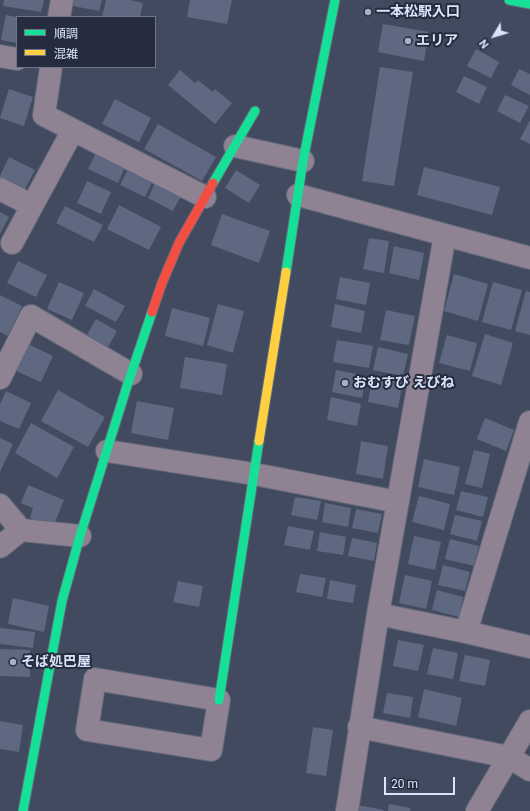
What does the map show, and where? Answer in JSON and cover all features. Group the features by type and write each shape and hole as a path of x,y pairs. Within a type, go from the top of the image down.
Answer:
{"street":[{"path":"59,16 62,0"},
{"path":"219,700 95,679 87,730 211,750 219,700 254,474 298,195 303,161 335,0"},
{"path":"509,0 530,4"},
{"path":"0,56 16,59"},
{"path":"51,68 44,115 205,197"},
{"path":"23,811 62,601 80,536 131,374 165,276 179,243 255,111"},
{"path":"12,242 73,130"},
{"path":"235,146 303,161"},
{"path":"0,189 32,205"},
{"path":"298,195 530,258"},
{"path":"347,811 378,614 445,235"},
{"path":"0,378 31,316 131,374"},
{"path":"466,632 530,422"},
{"path":"108,451 254,474 398,502"},
{"path":"0,505 21,530 80,536"},
{"path":"0,547 21,530"},
{"path":"378,614 530,647"},
{"path":"477,811 530,721"},
{"path":"359,728 509,757 530,770"}],"building":[{"path":"4,0 44,0 41,12 3,6"},
{"path":"69,0 102,0 99,11 68,5"},
{"path":"106,0 130,0 143,3 140,16 102,16"},
{"path":"190,0 232,0 227,24 187,17"},
{"path":"6,15 16,17 16,43 1,40"},
{"path":"383,24 429,32 424,61 378,52"},
{"path":"476,49 499,62 491,78 467,66"},
{"path":"380,67 413,72 394,186 362,181"},
{"path":"519,69 530,74 530,95 511,85"},
{"path":"180,70 195,83 198,80 213,92 215,89 232,103 215,124 168,85"},
{"path":"464,76 487,87 479,104 456,92"},
{"path":"9,89 33,97 24,126 0,118"},
{"path":"505,95 529,106 520,123 497,111"},
{"path":"115,99 151,118 139,142 102,124"},
{"path":"530,120 530,144 520,139"},
{"path":"158,124 216,157 202,181 144,149"},
{"path":"97,151 126,165 118,183 88,169"},
{"path":"9,157 35,170 24,191 0,179"},
{"path":"129,167 153,180 145,197 120,185"},
{"path":"424,167 500,187 492,215 417,195"},
{"path":"236,170 260,185 249,203 225,188"},
{"path":"87,181 111,192 101,214 77,203"},
{"path":"156,181 182,194 173,211 148,198"},
{"path":"119,205 161,227 149,250 107,229"},
{"path":"65,206 103,225 94,242 56,223"},
{"path":"0,212 9,217 0,234"},
{"path":"222,214 270,231 259,263 211,245"},
{"path":"369,238 389,241 384,273 363,269"},
{"path":"394,246 424,253 419,280 389,273"},
{"path":"18,261 47,275 36,297 7,283"},
{"path":"454,274 488,284 478,321 444,311"},
{"path":"340,277 370,283 366,305 336,299"},
{"path":"59,282 84,293 72,320 47,309"},
{"path":"493,282 522,290 511,330 482,322"},
{"path":"94,289 125,306 116,322 85,306"},
{"path":"526,291 530,292 530,335 515,331"},
{"path":"0,295 22,306 8,336 0,332"},
{"path":"218,304 244,311 233,353 207,345"},
{"path":"335,304 365,311 361,333 331,327"},
{"path":"172,308 210,318 203,346 165,336"},
{"path":"386,310 415,316 409,345 380,340"},
{"path":"96,319 117,331 108,347 87,335"},
{"path":"485,334 513,343 501,385 472,376"},
{"path":"447,335 477,343 470,371 439,363"},
{"path":"337,340 373,346 369,368 333,362"},
{"path":"28,344 53,356 41,382 16,371"},
{"path":"378,347 408,354 403,376 373,370"},
{"path":"185,357 227,364 222,395 180,388"},
{"path":"336,370 366,376 362,398 332,392"},
{"path":"373,375 403,381 398,408 368,402"},
{"path":"58,390 105,417 88,447 41,421"},
{"path":"6,391 31,403 19,429 0,421 0,404"},
{"path":"331,397 361,404 357,426 327,420"},
{"path":"137,401 174,408 168,440 131,433"},
{"path":"485,418 514,430 506,451 477,439"},
{"path":"31,423 74,447 57,478 15,453"},
{"path":"0,438 13,444 0,472"},
{"path":"361,441 388,446 383,479 356,474"},
{"path":"474,450 490,454 482,488 465,484"},
{"path":"424,459 460,467 454,495 418,487"},
{"path":"28,485 64,500 53,527 30,518 33,508 21,503"},
{"path":"461,491 488,497 483,517 456,510"},
{"path":"419,496 450,504 444,530 412,522"},
{"path":"295,497 321,501 317,520 291,515"},
{"path":"325,503 351,508 348,527 322,522"},
{"path":"356,509 382,514 378,533 352,528"},
{"path":"455,515 482,521 477,541 450,534"},
{"path":"288,526 314,531 310,550 284,545"},
{"path":"320,532 346,537 343,555 317,551"},
{"path":"414,536 441,542 435,570 408,564"},
{"path":"352,538 377,543 374,561 348,556"},
{"path":"450,539 479,546 474,566 445,559"},
{"path":"443,565 470,572 465,591 438,585"},
{"path":"300,574 326,578 322,597 296,592"},
{"path":"405,575 432,581 426,609 399,603"},
{"path":"330,580 356,585 353,603 327,599"},
{"path":"178,581 203,586 199,607 173,602"},
{"path":"437,590 463,597 459,617 432,610"},
{"path":"13,598 49,606 44,632 8,624"},
{"path":"0,628 35,632 33,648 0,644"},
{"path":"398,640 424,645 418,671 393,666"},
{"path":"433,648 458,653 453,679 427,674"},
{"path":"0,649 30,650 30,677 0,676"},
{"path":"465,655 490,660 485,686 459,681"},
{"path":"424,689 462,698 456,726 418,717"},
{"path":"387,693 413,697 410,718 383,713"},
{"path":"0,721 23,725 19,752 0,749"},
{"path":"313,727 333,730 326,776 306,773"},
{"path":"389,804 411,808 410,811 388,811"},
{"path":"357,805 384,810 355,811"}],"traffic: fast":[{"path":"286,272 303,161 335,0"},
{"path":"509,0 530,4"},
{"path":"213,183 255,111"},
{"path":"23,811 62,601 80,536 152,312"},
{"path":"219,700 259,441"}],"traffic: slow":[{"path":"259,441 286,272"}],"traffic: jam":[{"path":"152,312 162,283 179,243 213,183"}],"place":[{"name":"一本松駅入口","path":"368,12"},
{"name":"エリア","path":"408,41"},
{"name":"おむすび えびね","path":"345,383"},
{"name":"そば処巴屋","path":"13,662"}]}
